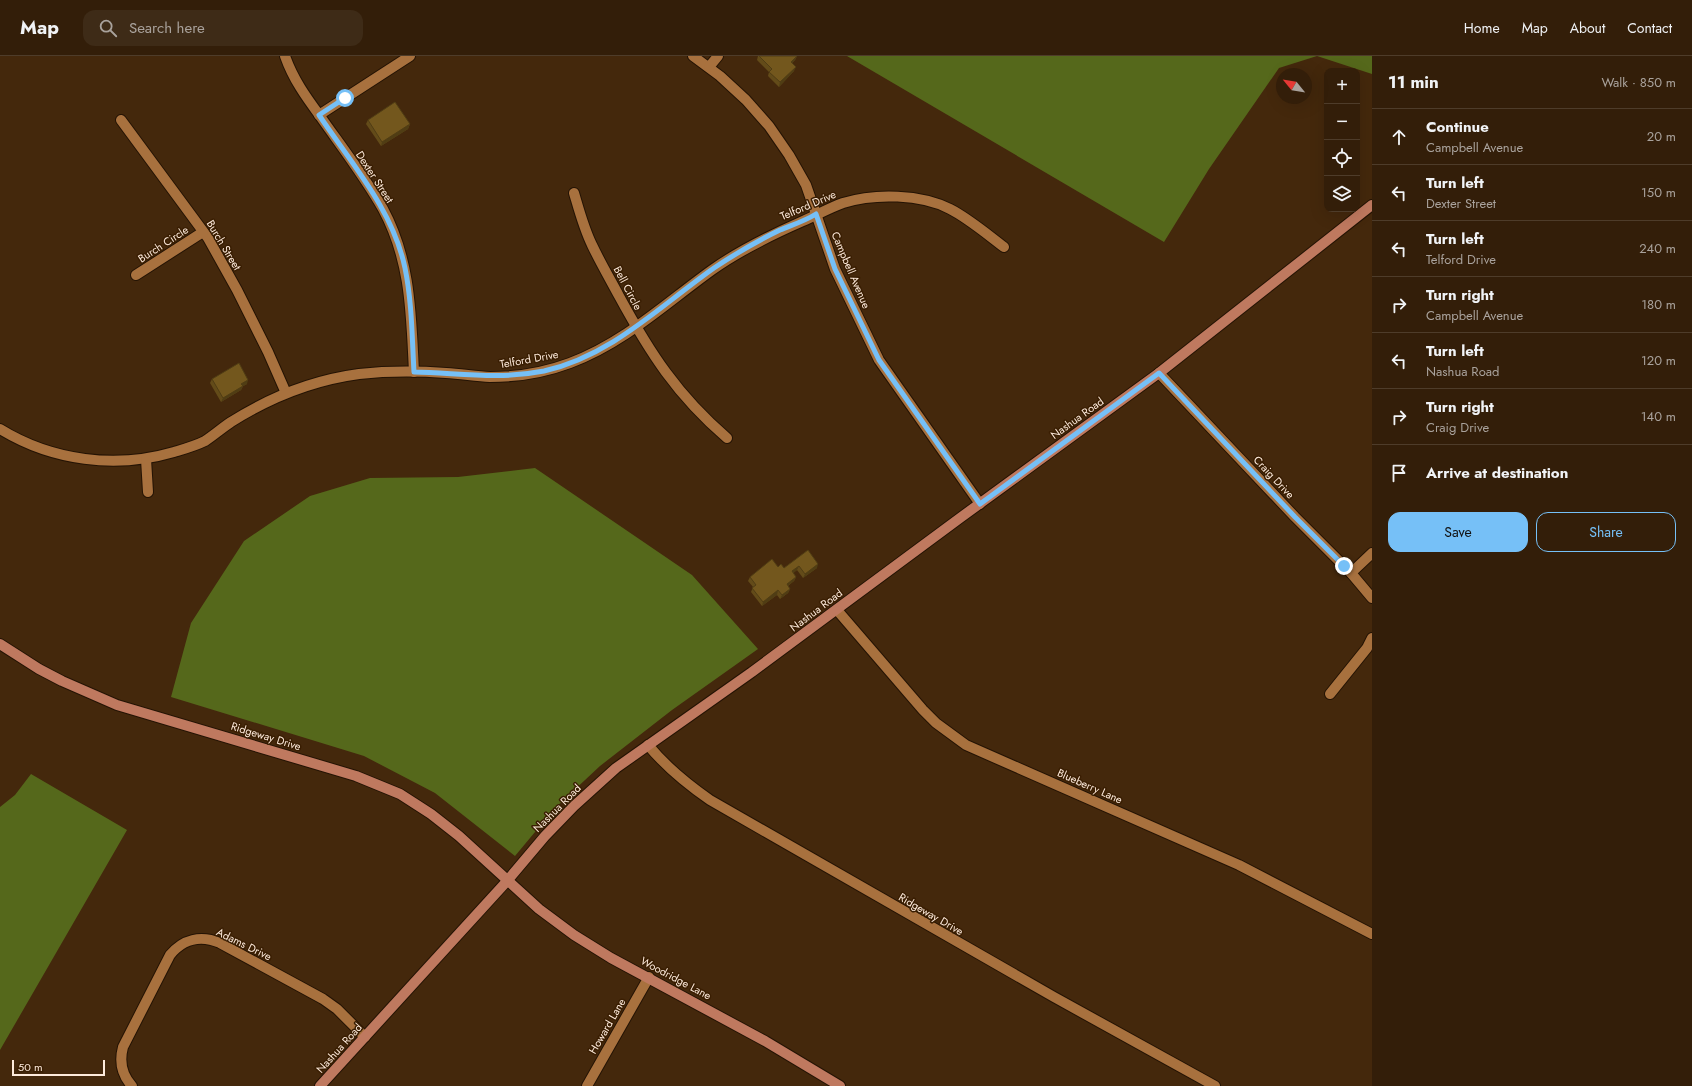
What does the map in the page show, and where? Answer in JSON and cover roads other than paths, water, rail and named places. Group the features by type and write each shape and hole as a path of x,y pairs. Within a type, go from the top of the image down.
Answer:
{"street":[{"name":"Dexter Street","path":"285,56 296,83 382,209 401,252 410,298 414,372"},
{"path":"319,115 410,56"},
{"name":"Campbell Avenue","path":"693,56 709,67 746,100 769,126 789,155 806,185 835,269 879,360 980,504"},
{"path":"709,67 718,56"},
{"name":"Burch Street","path":"121,120 203,232 237,290 268,352 286,394"},
{"name":"Bell Circle","path":"574,193 591,244 654,357 694,408 727,438"},
{"name":"Telford Drive","path":"0,429 28,444 49,452 71,457 117,461 146,459 184,450 204,442 231,422 261,405 313,384 358,374 414,372 496,377 545,370 568,364 613,343 714,269 746,248 816,214 846,202 870,197 911,198 951,209 1004,247"},
{"name":"Nashua Road","path":"320,1086 507,881 545,836 574,806 616,768 752,672 1159,373 1372,205"},
{"name":"Burch Circle","path":"136,275 203,232"},
{"name":"Craig Drive","path":"1159,373 1295,517 1351,573 1372,598"},
{"path":"146,459 148,492"},
{"path":"1351,573 1372,553"},
{"name":"Blueberry Lane","path":"837,610 923,710 936,723 966,744 1239,865 1372,934"},
{"path":"1330,694 1367,648 1372,638"},
{"name":"Ridgeway Drive","path":"0,644 39,669 62,681 117,705 349,774 378,784 400,794 431,814 459,836 507,881"},
{"name":"Ridgeway Drive","path":"648,745 670,769 710,800 1033,986 1215,1086"},
{"name":"Woodridge Lane","path":"507,881 538,908 611,958 766,1041 840,1086"},
{"name":"Adams Drive","path":"132,1086 123,1072 121,1060 122,1048 170,955 181,944 197,939 213,940 220,943 323,999 337,1009 366,1037"},
{"name":"Howard Lane","path":"587,1086 649,977"}]}
